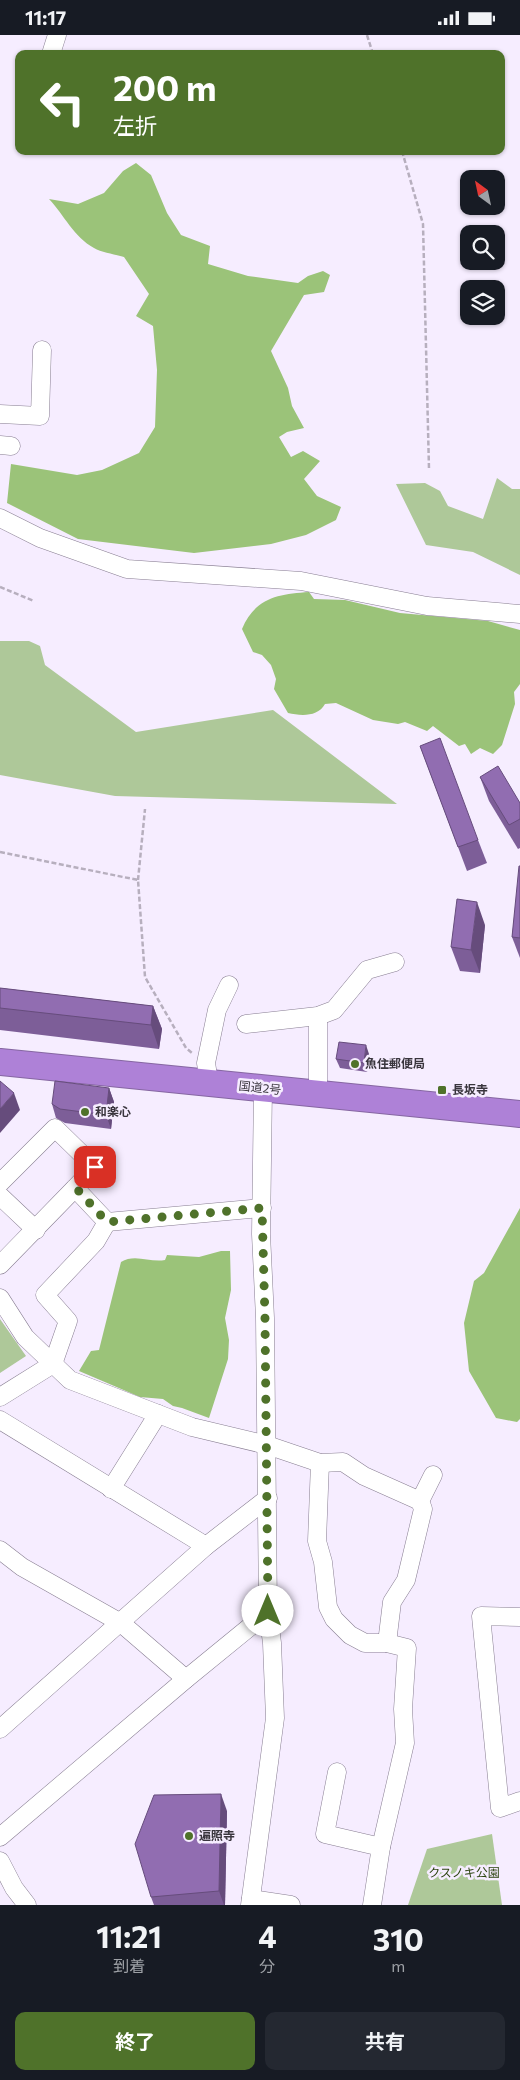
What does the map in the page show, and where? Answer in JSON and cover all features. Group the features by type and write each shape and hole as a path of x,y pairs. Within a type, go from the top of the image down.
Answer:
{"highway":[{"name":"国道2号","path":"0,1062 207,1073 263,1088 520,1114"}],"street":[{"path":"52,50 57,35"},
{"path":"0,413 40,416 42,350"},
{"path":"0,518 40,538 127,569 302,581 427,606 520,614"},
{"path":"246,1024 318,1016 334,1010 368,970 395,962"},
{"path":"207,1073 217,1009 229,985"},
{"path":"318,1016 318,1094"},
{"path":"263,1088 262,1208 268,1498 268,1611 272,1643 275,1717 251,1902 291,1905"},
{"path":"0,1183 55,1129 95,1167 0,1265"},
{"path":"76,1188 107,1222"},
{"path":"0,1196 36,1230"},
{"path":"107,1222 262,1208"},
{"path":"0,1397 52,1364 68,1321 45,1295 96,1241 107,1222"},
{"path":"0,1298 25,1337 70,1380 192,1427 266,1445 320,1463 343,1462 364,1476 420,1501 423,1509 406,1580 392,1602 387,1643"},
{"path":"111,1489 158,1414"},
{"path":"0,1420 206,1546"},
{"path":"320,1463 317,1541 323,1562 328,1607 334,1619 350,1635 365,1643 387,1643 407,1648 403,1709 405,1743 381,1847 372,1905"},
{"path":"420,1501 433,1475"},
{"path":"0,1729 206,1546 268,1498"},
{"path":"0,1550 22,1567 121,1623 186,1679"},
{"path":"0,1837 268,1611"},
{"path":"520,1617 480,1616 500,1808 520,1801"},
{"path":"337,1772 325,1834 381,1847"},
{"path":"0,1861 14,1888 27,1905"}],"path":[{"path":"367,35 373,50"},
{"path":"403,155 423,224 429,469"},
{"path":"0,587 34,601"},
{"path":"145,809 138,880 145,977 186,1048 207,1073"},
{"path":"0,852 138,880"}],"green space":[{"path":"497,478 512,489 520,489 520,575 473,552 426,545 396,484 425,483 440,491 448,506 483,519"},
{"path":"0,641 29,641 40,646 45,665 136,732 273,710 397,804 115,796 0,775"},
{"path":"0,1319 26,1356 0,1373"},
{"name":"クスノキ公園","path":"492,1834 502,1905 408,1905 427,1849"}],"shaded area":[{"path":"136,163 151,175 167,213 181,235 210,246 208,264 248,276 298,283 308,276 323,271 330,275 324,292 304,295 271,351 288,388 292,406 304,428 287,432 279,437 291,457 303,451 320,461 304,479 317,496 341,507 336,520 306,535 271,544 194,553 78,539 7,503 11,464 77,475 102,470 139,453 155,427 157,370 153,326 136,316 149,294 124,257 101,251 87,243 75,232 49,199 78,204 104,193 123,171"},
{"path":"309,592 314,599 345,600 400,613 488,621 520,630 520,684 514,692 515,704 502,745 493,754 480,748 471,754 465,744 459,746 433,726 427,731 405,722 398,724 373,720 336,703 325,704 314,713 298,715 288,713 274,689 276,679 271,665 262,655 253,652 242,629 247,619 261,604 278,596"},
{"path":"520,1208 520,1419 517,1422 496,1418 469,1371 464,1323 474,1281 484,1273"},
{"path":"221,1251 230,1251 231,1290 225,1318 229,1340 228,1359 209,1418 173,1406 163,1399 140,1397 79,1371 91,1351 99,1350 121,1262 132,1258 159,1261 165,1260 167,1255 199,1257"}],"building":[{"path":"440,738 478,840 458,847 420,746"},
{"path":"498,766 520,803 520,819 509,825 480,777"},
{"path":"520,866 520,938 512,937"},
{"path":"457,899 477,902 471,950 451,947"},
{"path":"0,988 153,1006 151,1025 0,1008"},
{"path":"339,1042 366,1045 364,1063 336,1059"},
{"path":"0,1081 14,1093 0,1109"},
{"path":"55,1081 109,1088 106,1115 60,1109 52,1104"},
{"name":"遍照寺","path":"221,1794 219,1891 151,1897 135,1844 154,1795"}],"place":[{"name":"魚住郵便局","path":"355,1064"},
{"name":"長坂寺","path":"442,1090"},
{"name":"和楽心","path":"85,1112"},
{"name":"遍照寺","path":"189,1836"}],"route":[{"path":"95,1167 76,1188 107,1222 262,1208 261,1234 265,1295 268,1611"}]}
